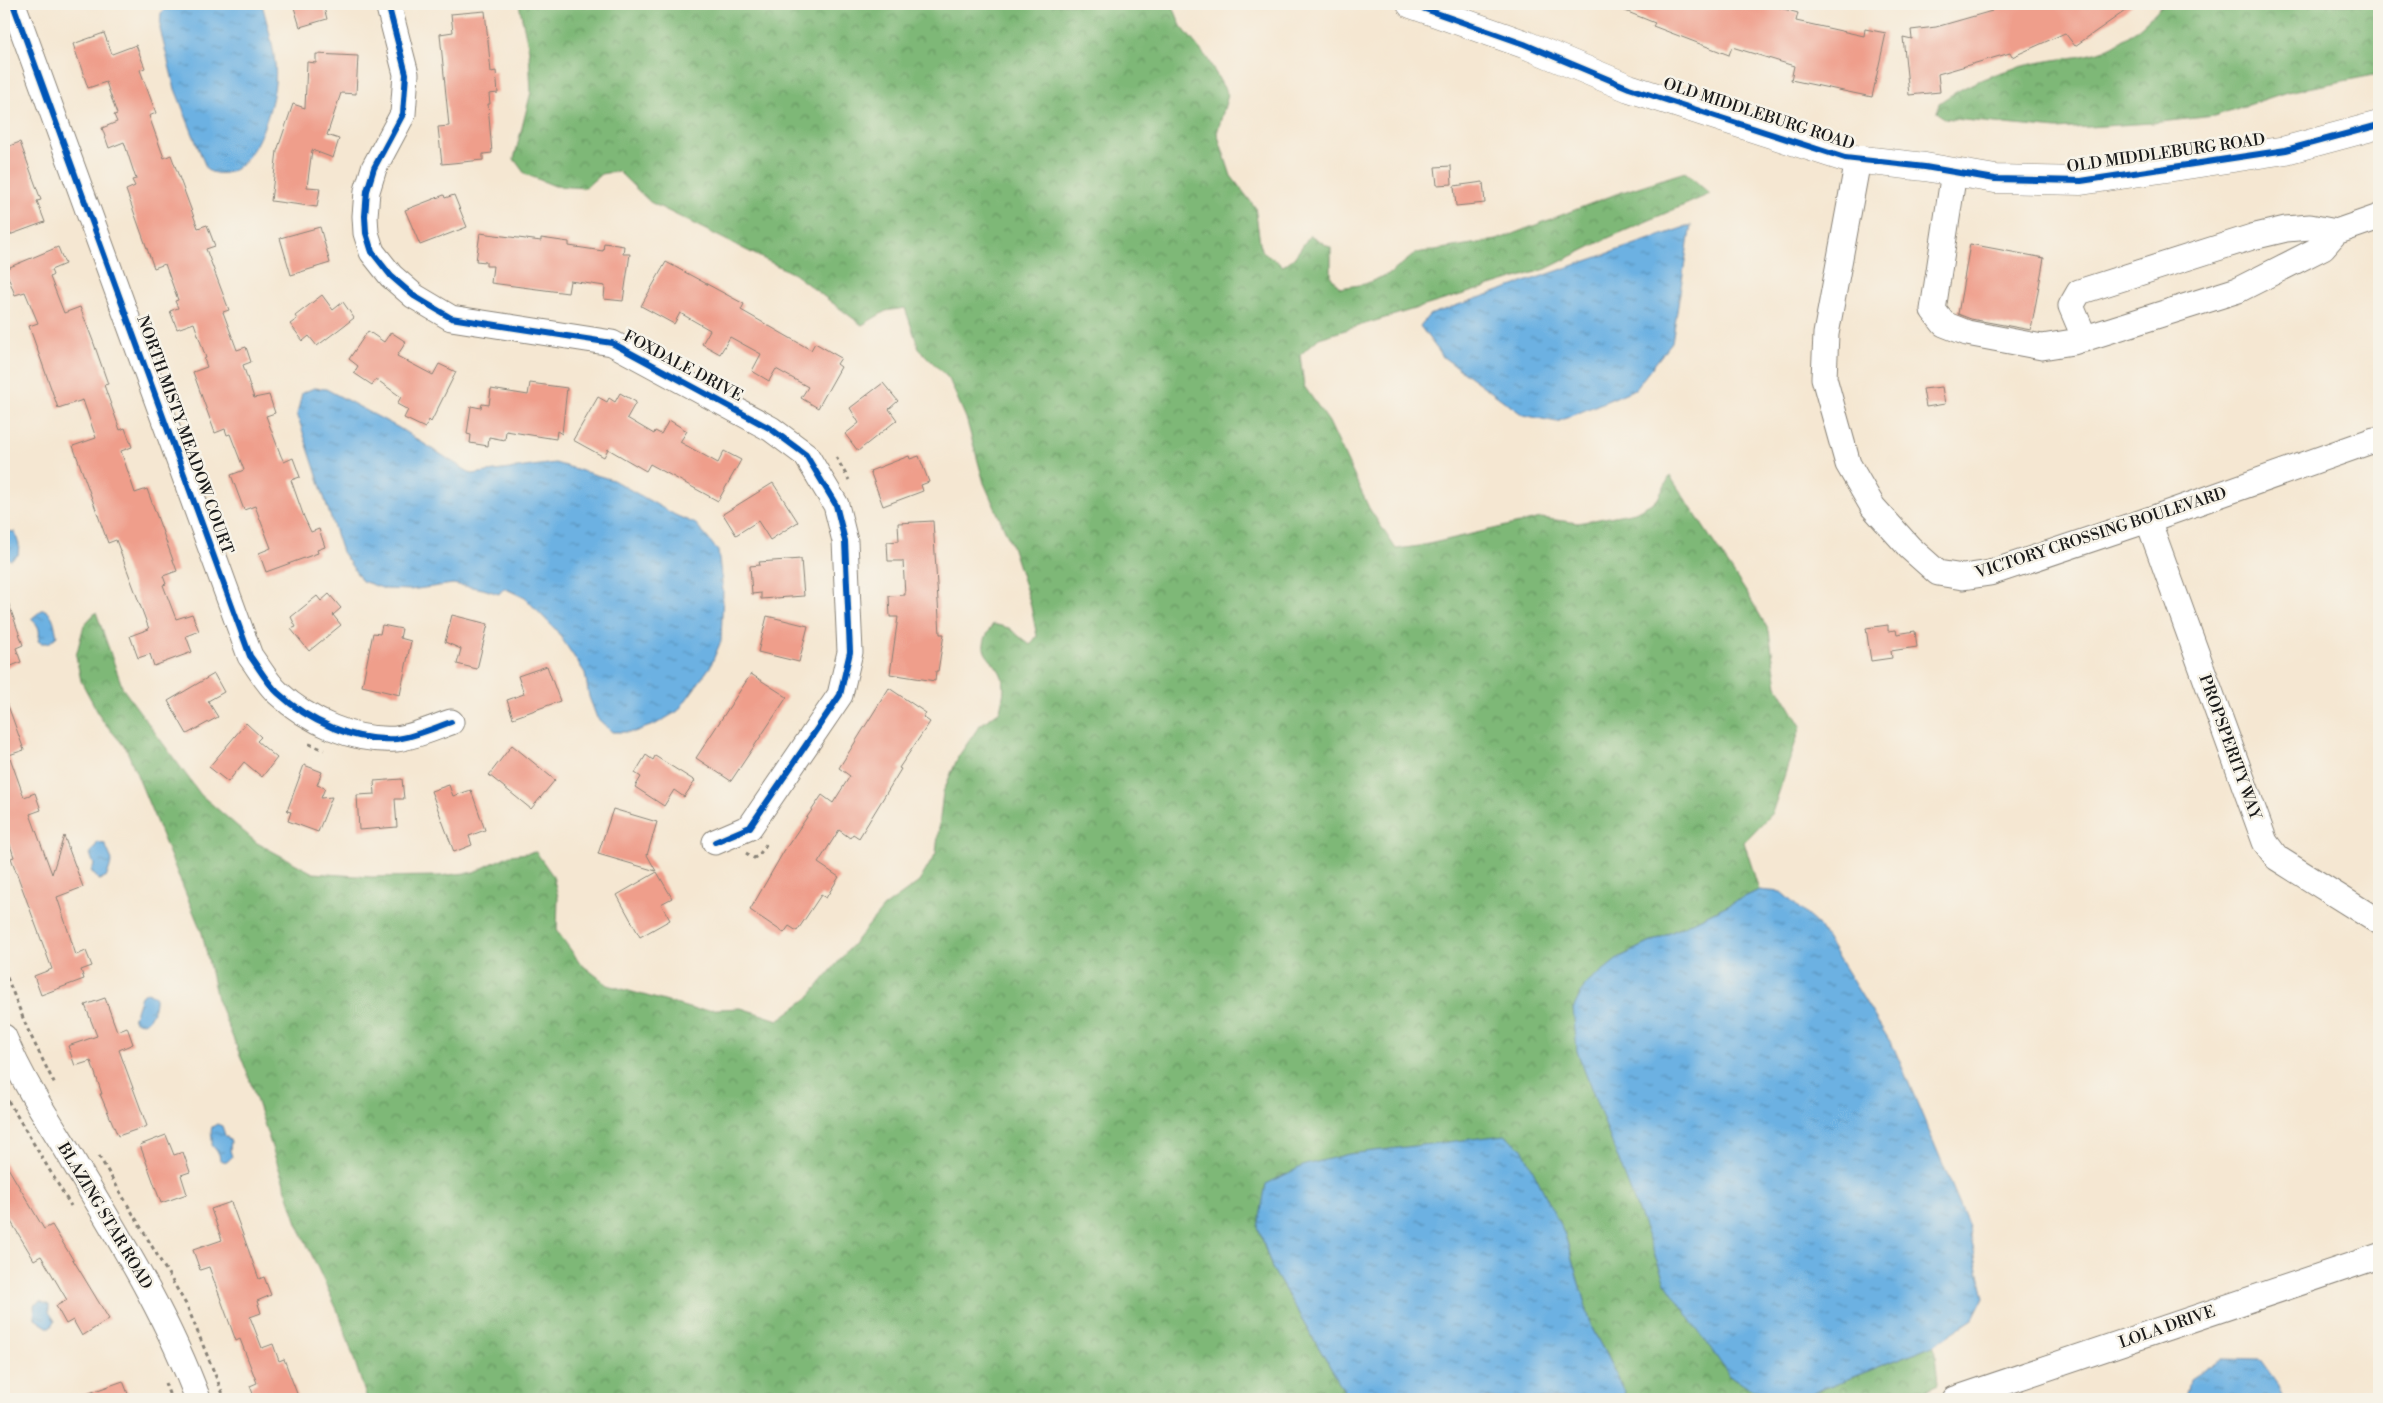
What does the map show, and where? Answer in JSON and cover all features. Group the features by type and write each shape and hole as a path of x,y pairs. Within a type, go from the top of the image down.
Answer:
{"main road":[{"name":"OLD MIDDLEBURG ROAD","path":"1411,4 1524,44 1629,88 1845,158 1995,179 2081,181 2286,150 2379,125"}],"street":[{"name":"NORTH MISTY MEADOW COURT","path":"14,4 250,656 277,692 306,714 335,730 363,736 396,739 451,722"},
{"name":"FOXDALE DRIVE","path":"388,4 406,74 403,114 374,168 367,191 364,216 366,233 372,252 390,276 414,296 451,318 612,343 771,429 806,455 836,505 845,541 850,652 840,695 750,827 725,838"},
{"name":"VICTORY CROSSING BOULEVARD","path":"1858,160 1826,334 1824,378 1848,464 1873,507 1910,548 1938,573 1963,577 1990,573 2148,520 2364,443 2374,440 2379,441"},
{"path":"1954,172 1933,310 1944,324 1967,333 2042,347 2085,339 2238,290 2323,247 2336,232 2379,217"},
{"path":"2085,339 2071,306 2079,292 2252,237 2286,229 2310,227 2336,232"},
{"name":"PROPSPERITY WAY","path":"2148,520 2265,842 2277,858 2379,922"},
{"name":"BLAZING STAR ROAD","path":"4,1037 37,1101 152,1295 183,1357 198,1399"},
{"name":"LOLA DRIVE","path":"1955,1399 2379,1256"}],"path":[{"path":"831,451 850,481"},
{"path":"725,838 747,855 754,858 759,855 770,838"},
{"path":"4,1094 76,1214"},
{"path":"163,1376 171,1399"}],"green space":[{"path":"519,4 1172,4 1181,26 1207,58 1228,95 1217,133 1231,176 1255,207 1261,250 1283,266 1294,258 1310,235 1331,248 1331,277 1340,288 1365,284 1391,273 1416,253 1497,240 1616,194 1685,172 1710,194 1608,238 1546,269 1319,338 1300,355 1304,386 1329,422 1369,508 1396,549 1420,546 1541,518 1578,523 1635,512 1657,500 1670,476 1750,598 1769,631 1777,686 1801,726 1772,813 1744,842 1759,890 1620,957 1577,1051 1601,1112 1750,1389 1796,1399 1622,1399 1625,1392 1592,1328 1565,1235 1258,1227 1272,1268 1342,1387 1347,1399 367,1399 340,1316 297,1223 247,1072 217,999 202,933 126,748 102,720 81,681 76,656 84,625 96,612 123,689 201,795 257,843 313,873 371,877 439,876 474,872 510,855 536,852 553,876 558,897 557,931 581,964 608,985 696,1010 741,1008 778,1020 808,998 884,907 919,882 936,853 943,792 958,757 980,725 1000,711 1004,690 1002,677 985,652 984,645 986,636 993,624 1009,628 1030,645 1037,636 1030,602 1012,546 984,483 966,418 949,379 919,349 905,308 886,311 862,325 794,274 650,202 618,171 601,174 585,188 555,186 525,174 514,159 531,92 529,51"},
{"path":"2163,4 2379,4 2379,74 2287,92 2214,116 2151,123 2057,129 1943,118 1937,112 1939,103 1951,95 1975,82 2001,72 2051,60 2096,53 2113,46 2140,27"},
{"path":"1934,1345 1938,1384 1905,1399 1797,1399"}],"water":[{"path":"170,4 262,4 275,64 276,74 273,96 263,129 246,160 234,169 222,174 207,170 175,89 160,29 161,13"},
{"path":"1691,225 1672,342 1635,389 1557,422 1523,415 1443,357 1420,326 1429,315"},
{"path":"314,388 326,389 399,428 472,474 555,463 613,480 675,515 696,524 718,551 723,591 721,641 710,667 678,711 656,724 634,732 612,732 597,718 589,697 585,673 556,630 525,598 504,588 499,594 453,584 410,590 385,589 362,581 342,552 297,414 302,393"},
{"path":"4,532 15,532 19,545 18,555 10,560 5,555"},
{"path":"43,609 52,617 57,636 49,643 38,641 39,628 31,619"},
{"path":"98,842 105,844 112,860 107,876 99,880 91,871 94,865 90,854"},
{"path":"1759,890 1781,892 1818,925 1894,1048 1968,1224 1984,1297 1973,1319 1934,1345 1797,1399 1750,1389 1729,1375 1665,1282 1577,1051 1573,1009 1585,985 1620,957"},
{"path":"148,992 155,996 153,1011 144,1023 135,1022 133,1016 141,996"},
{"path":"217,1124 222,1126 225,1135 231,1141 230,1150 232,1157 227,1162 220,1160 219,1154 212,1145 211,1129"},
{"path":"1504,1135 1522,1148 1565,1235 1592,1328 1625,1392 1622,1399 1347,1399 1342,1387 1272,1268 1258,1227 1266,1184 1305,1165 1349,1154"},
{"path":"40,1301 49,1305 49,1312 55,1321 51,1327 47,1327 35,1319 34,1305"},
{"path":"2222,1358 2259,1359 2277,1384 2283,1399 2186,1399 2190,1379"}],"building":[{"path":"293,4 323,4 327,19 300,27"},
{"path":"1608,4 1767,4 1798,13 1796,21 1864,36 1865,29 1886,33 1872,97 1791,80 1794,66 1732,47 1729,55 1653,26 1655,23"},
{"path":"1989,4 2135,4 2075,46 2065,33 2012,57 2010,53 1938,74 1940,92 1909,95 1903,37 1912,39 1911,30 1936,27 1992,11"},
{"path":"485,11 491,72 496,71 498,93 489,94 490,104 488,104 492,153 483,154 483,160 442,164 438,127 449,126 440,34 453,32 451,14"},
{"path":"104,33 112,54 136,45 145,68 140,70 156,113 149,116 164,158 171,155 198,228 207,225 215,246 206,249 229,310 223,312 237,350 246,347 251,362 243,365 254,398 269,395 275,413 266,416 284,462 293,458 300,477 291,480 304,517 311,532 319,529 325,547 317,550 318,553 266,572 259,553 271,548 255,506 244,510 231,475 244,470 230,434 227,435 225,429 215,433 193,372 207,367 204,359 206,358 194,323 177,329 170,311 178,308 175,301 178,300 165,264 154,268 126,190 135,186 132,180 136,179 124,142 109,148 102,128 117,122 114,115 117,114 106,82 88,88 73,44"},
{"path":"316,54 358,56 356,94 341,93 327,135 339,139 333,158 312,150 307,187 320,188 317,207 271,201 277,151 293,104 305,108 307,62 316,63"},
{"path":"20,142 41,200 37,201 45,222 4,237 4,148"},
{"path":"1451,166 1452,184 1437,185 1435,167"},
{"path":"1483,182 1485,203 1456,206 1454,186"},
{"path":"444,195 445,198 454,195 467,227 420,245 405,210"},
{"path":"320,227 330,263 291,275 280,238"},
{"path":"480,233 541,241 541,238 569,242 569,246 603,251 604,243 624,246 623,254 630,254 623,301 604,299 605,286 570,281 568,293 491,283 493,266 486,266 486,262 476,261"},
{"path":"1970,244 2044,258 2031,330 1971,319 1958,314"},
{"path":"58,247 65,264 51,270 53,275 50,277 64,313 80,307 108,384 104,385 120,430 125,428 132,447 121,451 135,493 147,489 177,571 163,576 166,584 163,585 176,619 192,614 199,631 186,636 192,652 154,666 150,654 138,658 130,636 149,629 116,540 108,543 73,446 96,438 83,400 58,408 29,326 38,323 25,292 15,295 5,269"},
{"path":"666,262 744,304 741,310 811,350 815,343 841,358 837,364 841,367 818,408 801,398 808,387 776,369 769,381 752,371 761,354 730,337 720,354 702,344 710,330 680,313 674,324 641,306"},
{"path":"322,295 333,310 343,302 354,318 317,346 309,336 303,341 290,324 297,319 295,316"},
{"path":"368,331 384,342 391,332 406,342 397,356 433,375 439,364 456,372 431,422 429,420 425,428 404,418 408,410 397,404 401,397 376,379 372,385 354,373 358,366 349,359"},
{"path":"530,383 567,388 562,434 557,431 556,439 506,431 505,440 489,437 488,446 470,443 471,435 467,434 471,406 481,408 482,404 489,405 491,389 528,395"},
{"path":"883,383 898,401 889,409 897,420 858,451 845,434 859,423 850,408"},
{"path":"1942,387 1945,404 1926,407 1923,389"},
{"path":"620,393 636,402 627,418 654,434 655,431 661,434 669,420 687,431 680,442 718,463 724,451 741,460 718,501 650,464 646,471 608,449 604,457 573,440 598,397 607,402 609,398 615,402"},
{"path":"909,456 910,459 919,456 929,482 921,485 923,491 883,506 870,471"},
{"path":"773,483 798,522 770,540 758,521 736,535 723,514"},
{"path":"933,521 940,634 944,634 935,681 890,674 898,617 890,617 889,596 905,595 903,561 888,561 887,542 899,541 898,523"},
{"path":"801,559 804,596 761,599 761,593 752,594 750,566 760,565 759,562"},
{"path":"329,594 341,608 333,615 341,625 309,651 291,629 296,627 291,617 317,596 321,601"},
{"path":"6,596 23,645 16,648 21,662 4,669 4,597"},
{"path":"452,615 488,624 477,669 457,664 461,649 445,642"},
{"path":"767,616 808,626 799,662 758,652"},
{"path":"382,625 402,629 400,638 411,641 400,695 362,686 373,633 380,634"},
{"path":"1888,625 1888,631 1896,630 1897,634 1915,631 1917,647 1891,651 1892,658 1871,661 1866,628"},
{"path":"547,666 560,701 513,718 507,700 524,694 518,676"},
{"path":"214,674 224,692 208,701 218,717 187,734 168,701"},
{"path":"751,674 787,697 731,781 696,758"},
{"path":"889,688 926,713 923,717 930,722 899,768 901,769 859,838 853,834 850,838 839,830 818,863 839,877 826,898 821,895 797,931 789,926 784,933 750,910 784,851 822,795 833,803 850,776 839,768"},
{"path":"6,700 24,750 9,755 24,797 35,793 41,810 30,814 52,874 64,836 83,887 57,897 76,955 86,951 92,966 81,970 84,979 41,995 34,976 52,969 11,858 14,857 4,827 4,701"},
{"path":"246,723 261,737 257,741 277,758 262,777 244,762 228,782 209,767"},
{"path":"512,745 555,780 531,809 489,775"},
{"path":"646,755 653,760 655,756 695,781 684,797 674,790 664,806 635,787 641,777 635,773"},
{"path":"304,765 322,772 317,785 325,788 321,798 332,797 318,832 288,821 291,812 287,811"},
{"path":"402,779 404,799 395,799 397,827 359,830 357,795 375,794 374,781"},
{"path":"449,785 453,796 471,790 485,830 469,836 472,845 454,852 431,791"},
{"path":"613,809 657,822 647,855 656,871 598,854"},
{"path":"657,872 672,898 661,904 670,920 640,937 617,895"},
{"path":"105,998 117,1031 127,1027 133,1044 119,1050 147,1126 118,1136 100,1094 102,1094 91,1061 75,1066 68,1046 97,1036 85,1005"},
{"path":"166,1135 174,1155 183,1152 190,1172 181,1175 187,1194 161,1203 140,1145"},
{"path":"4,1161 44,1229 52,1225 109,1319 82,1336 73,1320 66,1324 56,1306 67,1300 41,1256 34,1260 4,1210"},
{"path":"231,1202 259,1279 264,1277 271,1295 257,1301 261,1313 250,1317 262,1348 273,1344 279,1361 284,1359 299,1399 255,1399 250,1386 257,1383 240,1339 236,1341 209,1267 200,1270 193,1250 222,1240 211,1209"},
{"path":"123,1381 130,1399 79,1399 78,1397"}],"cycle path":[{"path":"13,4 250,656 270,685 278,693 303,712 332,728 364,737 396,739 451,722"},
{"path":"388,4 406,74 403,114 374,168 367,191 365,216 366,233 372,252 391,276 414,296 451,318 612,343 771,429 806,455 836,505 845,541 850,652 840,695 750,827 715,842"},
{"path":"1411,4 1524,44 1629,88 1845,158 1925,167 1995,179 2081,181 2286,150 2379,125"}]}
